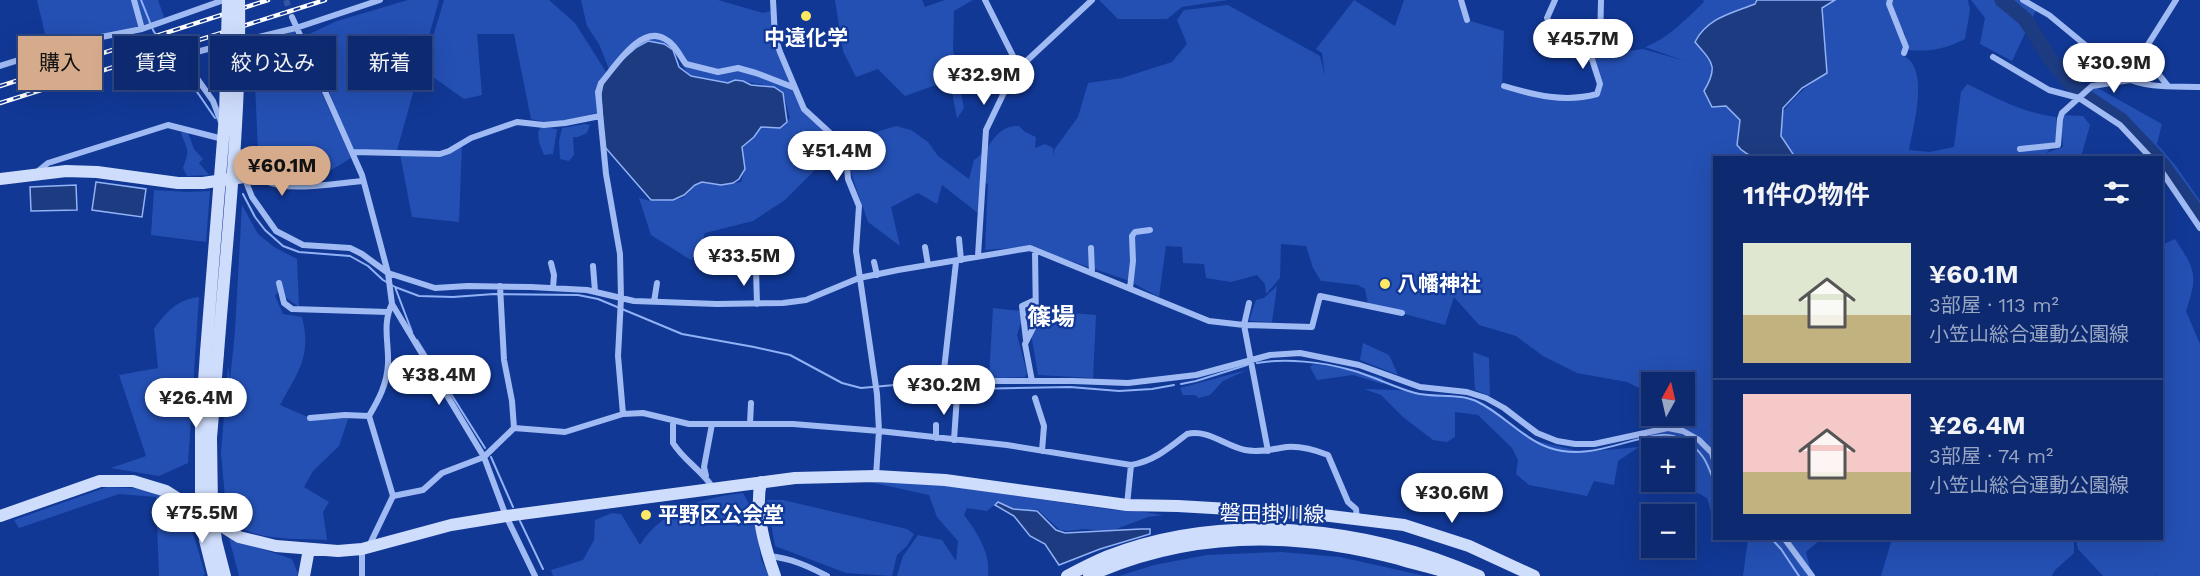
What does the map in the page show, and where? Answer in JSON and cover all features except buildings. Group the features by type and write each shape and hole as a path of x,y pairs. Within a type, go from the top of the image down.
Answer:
{"main road":[{"path":"225,576 216,541 212,506 211,438 212,353 228,51 226,0"},
{"path":"214,576 206,540 201,498 201,426 212,353 237,107 240,48 239,0"},
{"path":"0,179 66,171 97,172 156,182 192,184 244,177"},
{"path":"0,516 100,481 133,481 166,491 239,537 256,542 338,551 366,548 451,525 506,516 806,477 876,476 945,480 1127,506 1247,509 1404,525 1469,546 1534,576"},
{"path":"761,482 760,515 768,556 775,576"},
{"name":"磐田掛川線","path":"1067,576 1107,556 1150,543 1198,533 1258,529 1313,532 1375,543 1479,576"},
{"name":"磐田掛川線","path":"1089,576 1141,555 1201,543 1285,539 1345,546 1456,576"},
{"path":"304,576 309,549"}],"street":[{"path":"134,0 145,28"},
{"path":"0,66 76,42 145,28 207,3 226,0"},
{"path":"380,0 296,28 185,55 184,60 213,101 252,196 276,231 289,240 303,245 350,248 362,254 389,275 435,288 553,288 595,291 634,301 757,304 806,300 859,278 1030,248 1209,321 1244,325 1312,327 1320,296 1402,313"},
{"path":"773,0 775,37 804,110 842,144 846,153 848,179 859,206 856,251 877,394 879,431 876,476"},
{"path":"985,0 1019,68"},
{"path":"978,256 986,130 1010,80 1019,68 1092,0"},
{"path":"1461,0 1467,20"},
{"path":"1504,86 1547,98 1589,97 1597,94 1600,84 1590,53 1550,24 1547,18 1555,0"},
{"path":"1590,53 1600,44 1601,0"},
{"path":"1890,0 1889,4 1906,47 1904,53"},
{"path":"2023,0 2049,15 2130,80 2151,86 2200,87"},
{"path":"2168,86 2142,54 2176,0"},
{"path":"292,17 363,182 389,275 392,304 484,458 506,516 535,576"},
{"path":"623,414 618,378 620,254 606,174 598,92 601,83 638,41 653,35 664,37 672,44 686,64 718,72 738,68 795,88"},
{"path":"1993,57 2049,90 2080,97 2121,125 2149,156"},
{"path":"2020,149 2058,145 2062,112 2090,88 2130,80"},
{"path":"352,152 441,154 471,138 517,122 544,125 600,116"},
{"path":"33,175 48,164 168,125 229,140 238,149 243,159 265,181 294,186 363,182"},
{"path":"2163,173 2200,228"},
{"path":"1130,288 1133,261 1132,236 1135,232 1149,230"},
{"path":"959,239 943,379 1128,383 1196,375 1251,358 1300,353 1359,365 1420,387 1467,392 1486,398 1504,408 1537,433 1557,441 1594,444 1668,428 1683,431 1699,440 1713,456"},
{"path":"925,247 928,265"},
{"path":"1091,248 1092,273"},
{"path":"1026,341 1036,322 1035,250"},
{"path":"874,262 877,274"},
{"path":"550,263 554,275 553,288"},
{"path":"593,266 595,291"},
{"path":"756,269 757,304"},
{"path":"279,283 284,303 292,309 388,312"},
{"path":"654,302 657,283"},
{"path":"393,496 423,490 442,473 484,458 514,428 512,401 504,360 500,288"},
{"path":"1032,381 1022,306 1035,300"},
{"path":"1249,303 1244,325 1268,451"},
{"path":"362,576 366,548 393,496 369,416 384,389 388,365 388,312 392,304"},
{"path":"954,440 958,381"},
{"path":"1035,398 1044,426 1042,451"},
{"path":"750,424 751,403"},
{"path":"514,428 565,432 623,414 643,413 673,421 712,424 793,424 879,431 1042,451 1131,465 1144,463 1161,455 1187,434 1192,433 1214,436 1243,450 1268,451 1289,447 1312,449 1328,455 1348,502 1356,509 1357,519"},
{"path":"310,418 345,415 369,416"},
{"path":"673,421 673,443 686,459 706,476"},
{"path":"712,424 704,467 713,489"},
{"path":"936,425 936,438"},
{"path":"1127,506 1131,465"},
{"path":"1785,540 1812,576"},
{"path":"768,556 798,562 827,576"}],"shaded area":[{"path":"37,0 132,0 140,27 94,36 46,36"},
{"path":"134,0 158,0 164,17 156,22 141,25"},
{"path":"408,0 439,0 429,36 348,36 348,90 414,90 396,154 354,155 329,90 336,90 336,36 307,35 337,21"},
{"path":"444,0 549,0 575,23 608,75 596,88 600,112 555,124 531,119 514,34 477,34 482,95 464,99 432,76 432,40"},
{"path":"581,0 718,0 763,13 771,11 774,38 802,110 842,144 846,153 823,162 785,200 753,221 705,233 700,251 691,260 651,235 639,198 651,201 673,200 683,198 695,185 702,182 721,185 741,182 745,169 742,147 754,137 761,127 780,128 790,118 783,93 774,87 737,80 728,83 689,75 671,50 655,42 609,69 599,44 587,26"},
{"path":"835,0 922,0 925,7 945,0 973,0 954,11 953,50 964,108 957,119 950,80 905,96 878,69 856,77 843,51"},
{"path":"1099,0 1228,0 1182,7 1167,19 1118,19"},
{"path":"1354,0 1395,26 1404,0 1457,0 1467,20 1504,31 1502,86 1539,96 1597,94 1601,81 1591,56 1643,49 1685,61 1645,47 1662,39 1677,28 1704,2 1703,0 1757,0 1755,4 1739,10 1695,42 1712,65 1710,69 1713,70 1759,156 1713,156 1713,426 1710,424 1713,430 1713,516 1707,498 1695,492 1695,438 1644,438 1643,436 1668,428 1668,426 1695,426 1695,372 1641,372 1641,389 1627,382 1577,373 1543,356 1516,336 1479,325 1454,297 1445,325 1368,304 1365,289 1358,285 1321,281 1313,268 1306,246 1281,244 1280,278 1266,294 1265,284 1257,275 1231,282 1206,278 1204,264 1183,263 1182,247 1166,246 1159,297 1127,280 1029,247 985,250 988,184 982,182 979,214 942,185 937,204 918,193 891,207 900,246 868,222 853,179 846,144 857,138 896,126 911,130 928,142 938,156 969,179 974,160 999,133 1011,127 1019,126 1036,137 1035,148 1045,144 1053,148 1053,156 1054,150 1078,117 1088,83 1122,78 1172,62 1187,44 1177,20 1184,10 1228,5 1320,56 1325,76 1322,53 1316,49"},
{"path":"1757,0 1835,0 1822,8 1827,73 1802,88 1783,108 1781,136 1794,156 1752,156 1742,151 1737,145 1740,120 1726,106 1712,107 1704,91 1709,83 1712,65 1695,42 1706,27 1713,22 1755,4"},
{"path":"1835,0 1968,0 1970,10 1965,39 1944,47 1923,51 1908,50 1905,34 1890,11 1903,38 1904,56 1912,63 1918,85 1916,114 1909,150 1930,152 1954,147 1961,92 1967,84 1999,100 2056,117 2058,142 2046,153 2063,147 2061,115 2083,116 2090,125 2081,156 1794,156 1776,121 1799,94 1827,73 1817,39 1822,8"},
{"path":"1971,0 2024,0 2037,8 2012,61 1980,44 1985,18"},
{"path":"294,32 296,36 276,36"},
{"path":"648,41 664,44 673,50 679,67 691,76 728,83 735,80 743,81 751,85 774,87 783,93 787,122 780,128 761,127 754,137 742,147 745,169 739,179 733,183 721,185 702,182 673,200 651,200 604,146 601,94 603,83 617,64"},
{"path":"2094,86 2162,124 2157,144 2176,166 2200,201 2200,225 2163,173 2163,156 2149,156 2135,137 2083,99"},
{"path":"255,90 320,90 351,158 325,174 324,181 281,181 259,172"},
{"path":"590,125 587,133 573,137 574,155 569,161 560,159 559,141 562,128"},
{"path":"541,127 557,129 553,154 544,155 539,142 538,132"},
{"path":"184,131 188,133 194,149 203,159 199,163 209,175 187,176 183,168 187,153 181,133"},
{"path":"462,143 459,222 412,217 400,154 440,154"},
{"path":"96,182 146,189 142,217 92,210"},
{"path":"76,185 77,210 31,211 30,187"},
{"path":"154,190 210,191 206,242 151,235"},
{"path":"242,205 258,234 274,247 297,259 299,307 278,292 275,296 283,314 302,317 305,331 304,353 298,373 280,405 310,418 348,419 339,446 313,471 304,487 329,502 323,512 327,540 288,539 262,535 249,532 227,519 221,453 228,366 230,380 235,331"},
{"path":"2175,239 2191,266 2193,274 2192,289 2186,311 2200,344 2200,576 2158,576 2156,574 2157,576 2103,576 2078,549 2076,540 2163,540 2163,245"},
{"path":"1277,286 1272,322 1249,321 1256,300 1264,298"},
{"path":"199,297 188,463 159,476 111,468 146,456 119,375 158,368 154,329 173,307 185,300"},
{"path":"1051,306 1058,312 1096,315 1093,378 1038,375 1030,327 1046,307"},
{"path":"993,308 1020,311 1023,316 1017,335 1027,373 1025,377 989,378"},
{"path":"1363,343 1389,355 1398,375 1360,360"},
{"path":"1473,352 1489,358 1490,396 1475,390"},
{"path":"1314,364 1343,368 1382,378 1383,384 1353,375 1317,380 1310,367"},
{"path":"1247,370 1223,381 1210,395 1199,398 1195,395 1183,395 1180,388"},
{"path":"1364,389 1397,390 1474,400 1492,409 1536,441 1583,452 1639,447 1618,461 1614,485 1594,481 1587,496 1529,485 1516,474 1518,460 1512,448 1478,415 1455,412 1455,437 1447,442 1433,440 1403,417 1381,395"},
{"path":"865,481 929,483 1113,510 1163,515 1148,517 1111,531 1084,529 1068,531 1060,530 1037,509 1023,513 998,502 987,511 967,508 964,515 978,536 985,552 988,576 897,576 903,556 918,535 942,540 956,561 958,541 937,517 929,495"},
{"path":"107,487 150,489 187,512 205,574 203,576 159,576 156,497 119,494 19,528 14,520"},
{"path":"743,493 754,513 761,559 769,576 553,576 551,570 583,560 594,540 595,520 612,513 621,514 640,545 659,523 685,507 713,498"},
{"path":"767,500 783,500 907,529 914,534 907,546 897,555 892,576 846,573 775,546"},
{"path":"998,502 1013,509 1037,511 1056,530 1065,533 1150,529 1150,534 1100,549 1059,565 1045,544 1030,536 1014,516 995,505"},
{"path":"229,538 292,559 297,576 239,576"},
{"path":"1748,540 1820,540 1806,552 1812,576 1743,576"},
{"path":"1892,540 2074,540 2074,553 2054,571 2052,576 1881,576"},
{"path":"1281,552 1340,557 1425,576 1119,576 1154,565 1207,555"}],"waterway":[{"path":"141,0 153,30 170,58 215,118"},
{"path":"2002,0 2025,19 2051,60 2069,82 2085,96 2121,120 2155,156"},
{"path":"2163,165 2200,216"},
{"path":"243,194 255,217 265,230 283,246 299,252 350,256 368,266 383,280 395,287 419,296 578,295 598,299 682,334 790,355 842,383 861,388 906,384 971,389 1070,387 1119,391 1174,385"},
{"path":"395,287 412,332"},
{"path":"417,340 485,448"},
{"path":"1257,363 1292,361 1340,367 1415,393 1471,399 1487,407 1540,444 1564,451 1592,451 1647,437 1673,436 1690,444 1700,453 1713,480"},
{"path":"1181,384 1247,365"},
{"path":"491,457 513,507"},
{"path":"520,521 543,569"},
{"path":"1773,540 1799,576"}],"tunnel":[{"path":"286,0 292,17"}],"railway":[{"path":"0,86 268,0"},
{"path":"0,103 325,0"}],"place":[{"name":"中遠化学","path":"806,16"},
{"name":"八幡神社","path":"1385,284"},
{"name":"平野区公会堂","path":"646,515"}],"district":[{"name":"篠場","path":"1051,317"}]}
